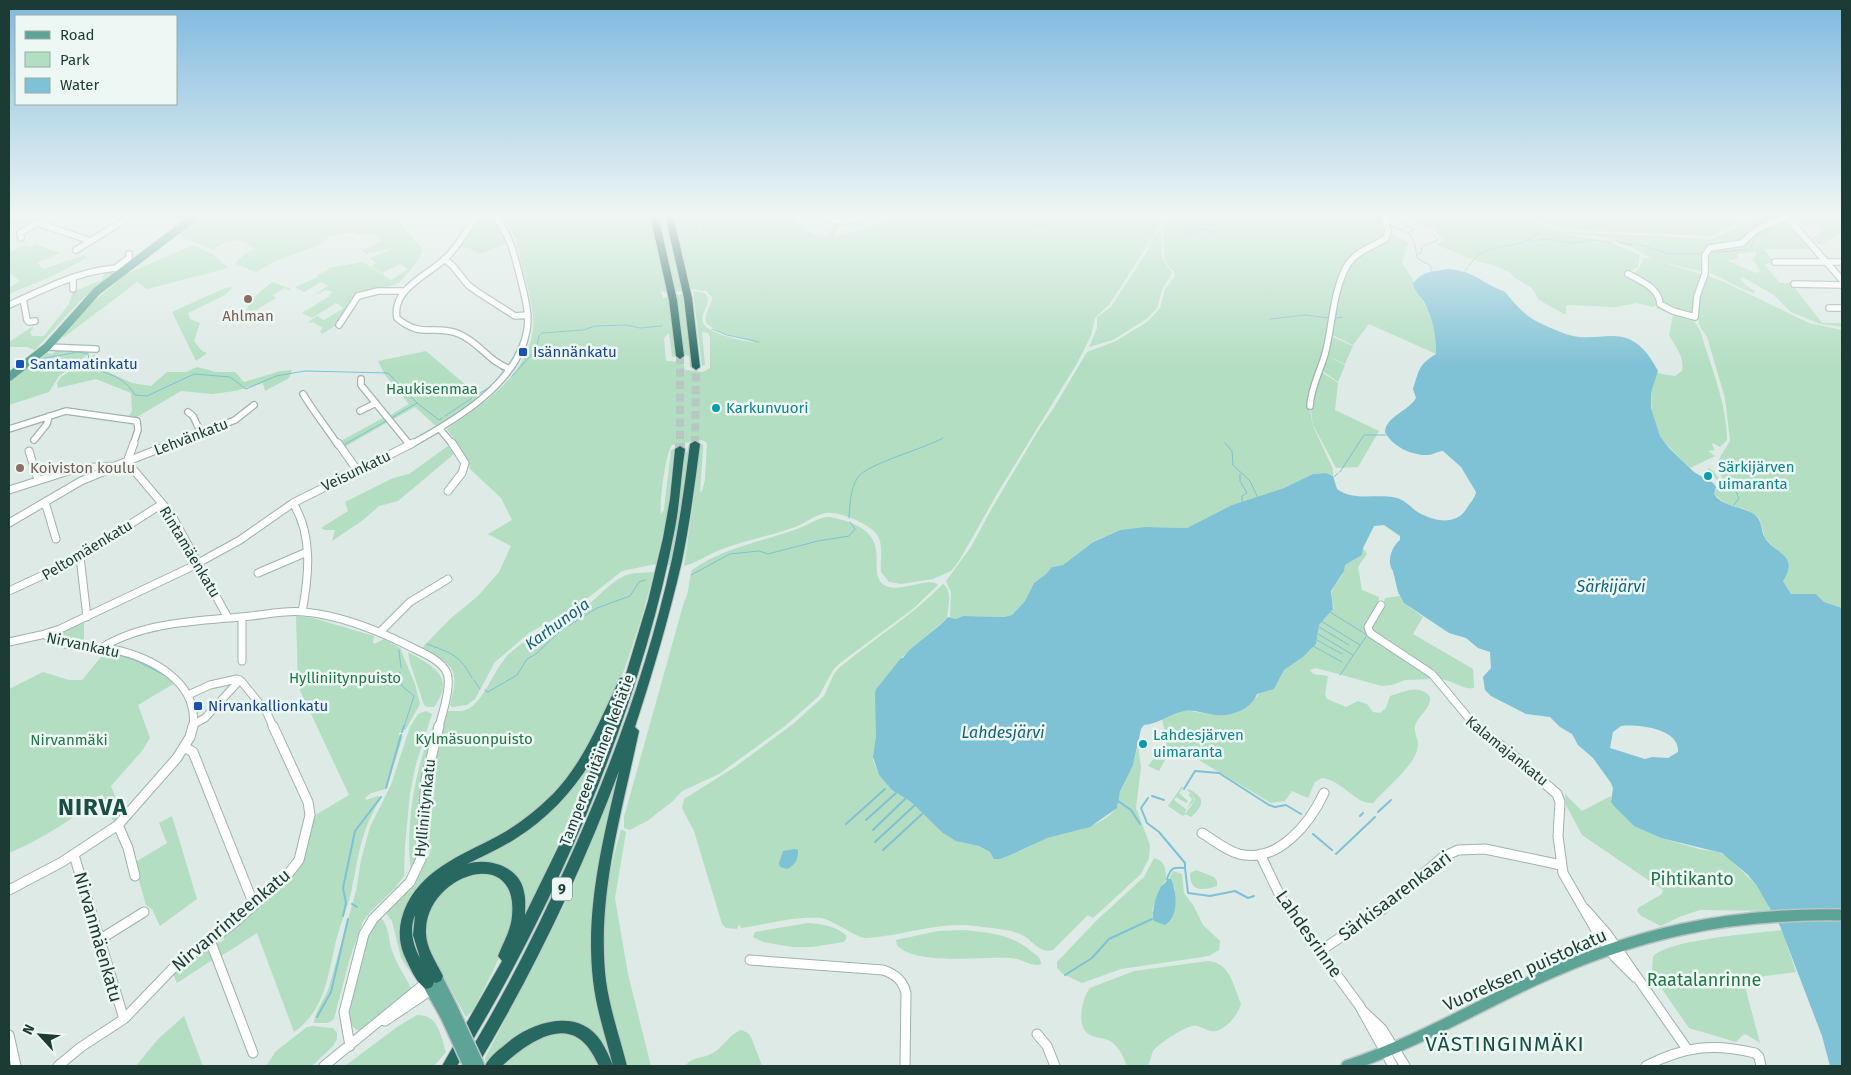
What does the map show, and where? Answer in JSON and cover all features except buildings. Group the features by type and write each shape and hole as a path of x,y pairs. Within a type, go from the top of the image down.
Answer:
{"highway":[{"path":"665,265 673,300 680,356"},
{"path":"680,265 688,298 696,366"},
{"name":"Tampereen itäinen kehätie","path":"469,1066 506,1000 558,898 609,783 638,703 675,574 687,509 695,444"},
{"name":"Tampereen itäinen kehätie","path":"449,1066 487,1003 540,902 613,730 642,642 665,552 672,516 680,449"},
{"path":"433,983 412,958 406,940 408,917 414,902 437,875 517,831 559,796 575,777 592,751 642,642"},
{"path":"620,1066 601,990 597,953 597,924 608,844 638,703"},
{"path":"433,983 420,935 421,914 428,900 443,882 462,870 478,867 498,870 514,882 519,894 520,911 516,930 487,1003"},
{"path":"492,1066 522,1039 543,1028 553,1027 576,1030 587,1037 596,1046 606,1066"}],"main road":[{"path":"9,377 47,347 86,302 131,265"},
{"name":"Vuoreksen puistokatu","path":"1347,1066 1390,1051 1576,962 1612,948 1672,929 1792,914 1842,914"},
{"path":"433,983 479,1066"},
{"path":"449,1012 469,1066"}],"street":[{"path":"436,265 405,291 394,310 397,318 402,324 414,329 445,330 459,333 473,342 497,364 510,369"},
{"path":"452,265 470,287 510,314 528,315"},
{"name":"Veisunkatu","path":"45,635 144,591 199,562 242,538 293,503 440,429 482,400 510,369 523,346 528,315 516,265"},
{"path":"1310,406 1310,394 1325,354 1335,301 1344,273 1349,265"},
{"path":"1628,274 1658,293 1661,298 1660,304 1673,311 1695,317 1697,296 1705,274 1705,265"},
{"path":"1830,265 1842,280"},
{"path":"9,305 73,279 118,267 127,268"},
{"path":"73,279 73,289"},
{"path":"1794,284 1842,285"},
{"path":"339,325 353,301 359,296 386,289 405,291"},
{"path":"23,299 27,320 29,322 35,321"},
{"path":"1828,308 1842,308"},
{"path":"47,347 96,349"},
{"path":"361,379 361,385 409,444"},
{"path":"303,394 312,407 311,410 317,415 357,470"},
{"path":"360,411 376,403"},
{"name":"Lehvänkatu","path":"9,490 84,466 116,466 236,419 254,405"},
{"path":"9,429 66,411 135,419 138,424 127,462"},
{"path":"188,412 193,416 201,433"},
{"path":"34,440 46,424 49,416"},
{"path":"440,429 458,450 464,463 462,473 448,491"},
{"path":"30,451 38,480"},
{"name":"Rintamäenkatu","path":"127,462 171,514 228,618"},
{"path":"9,523 86,478 116,466"},
{"path":"45,502 56,539"},
{"path":"293,503 306,526 307,552 302,612"},
{"name":"Peltomäenkatu","path":"9,591 40,578 80,557 162,504"},
{"path":"258,574 307,552"},
{"path":"80,557 86,617"},
{"path":"380,632 410,602 448,579"},
{"name":"Kalamajankatu","path":"1381,605 1368,627 1370,633 1432,674 1473,725 1509,752 1557,794 1560,802 1558,836 1561,865 1568,883 1583,907 1587,918 1636,977 1688,1050"},
{"name":"Hylliniitynkatu","path":"103,648 116,638 191,622 302,612 380,632 398,640 444,667 449,677 449,685 426,779 420,859 410,882 372,919 364,934 344,1012 350,1046"},
{"path":"242,617 242,661"},
{"name":"Nirvankatu","path":"9,642 45,635 62,643 103,648 130,655 166,672 179,682 188,695 194,709 194,724 186,748 118,825 74,855 9,890"},
{"path":"188,695 213,684 234,679 240,680"},
{"path":"194,724 204,718 240,680"},
{"name":"Nirvanrinteenkatu","path":"58,1066 81,1047 124,1019 175,966 254,905 297,864 305,839 310,808 298,777 268,713 240,680"},
{"path":"186,748 193,751 254,905"},
{"path":"1202,833 1236,853 1245,856 1260,854 1283,844 1300,832 1314,814 1324,793"},
{"path":"118,825 128,848 135,876"},
{"name":"Särkisaarenkaari","path":"1320,951 1383,908 1442,857 1458,850 1485,849 1561,865"},
{"name":"Lahdesrinne","path":"1260,854 1283,902 1390,1051"},
{"name":"Nirvanmäenkatu","path":"74,855 124,1019"},
{"path":"99,940 144,912"},
{"path":"210,940 253,1053"},
{"path":"750,960 883,970 894,974 904,984 906,994 905,1066"},
{"path":"324,1066 433,983"},
{"path":"1037,1034 1048,1046 1055,1066"},
{"path":"9,1035 16,1066"},
{"path":"1646,1066 1664,1057 1716,1045 1756,1054 1761,1066"},
{"path":"1390,1051 1393,1066"},
{"path":"1390,1051 1405,1066"}],"green space":[{"path":"9,265 40,265 44,269 55,265 73,265 9,294 9,288 20,281 9,272"},
{"path":"146,265 225,265 228,268 147,289 137,282 63,338 64,332 77,316 126,274"},
{"path":"239,265 268,265 256,272"},
{"path":"344,265 368,265 391,280 408,269 402,265 414,265 400,282 361,294 338,324 322,334 320,331 323,328 313,322 308,322 317,316 324,320 344,308 336,303 312,318 302,313 330,296 332,292 326,290 312,296 328,286 321,282 304,292 295,287 318,277 317,275 328,270 327,268"},
{"path":"372,265 398,265 382,273 371,266"},
{"path":"522,265 661,265 667,293 661,291 663,298 668,297 675,342 675,357 672,357 669,333 664,338 666,361 683,362 685,370 703,372 710,368 710,337 708,333 702,332 705,365 702,366 693,291 705,293 707,297 708,301 702,319 706,327 726,336 754,342 719,332 707,324 706,314 712,297 706,291 691,289 685,265 1135,265 1109,305 1095,318 1091,336 1076,365 998,492 959,561 951,571 933,579 901,584 889,582 881,572 881,546 876,533 856,520 832,513 818,515 786,530 717,551 684,566 700,444 703,444 703,450 700,492 705,480 707,443 702,440 672,445 667,457 661,514 664,510 671,450 674,449 668,510 656,564 622,571 579,605 529,633 495,662 475,699 467,705 452,707 450,705 454,675 452,669 441,659 422,648 450,619 478,596 499,572 511,546 488,534 512,520 501,498 470,469 463,452 447,429 477,408 506,383 518,368 527,352 532,335 533,316"},
{"path":"668,265 677,265 683,291 675,292"},
{"path":"1138,265 1167,265 1172,273 1163,288 1157,308 1148,318 1113,340 1089,347 1097,328 1097,317 1111,307"},
{"path":"1169,265 1348,265 1308,400 1313,426 1333,469 1333,476 1326,473 1313,474 1284,488 1232,505 1187,528 1147,527 1120,530 1094,541 1063,565 1052,567 1034,583 1025,601 1012,615 1004,617 963,616 956,619 950,617 951,592 946,581 971,547 991,510 1087,352 1116,341 1147,322 1160,308 1165,289 1175,276"},
{"path":"1350,265 1403,265 1412,278 1414,289 1432,320 1436,354 1369,324 1353,345 1332,335 1338,294"},
{"path":"1493,265 1638,265 1627,273 1657,294 1658,304 1653,307 1637,303 1616,307 1569,305 1566,306 1566,314 1564,314 1539,300 1532,288 1515,278 1511,273"},
{"path":"1641,265 1671,265 1701,274 1695,293 1693,313 1680,311 1663,304 1662,296 1633,275"},
{"path":"1675,265 1704,265 1703,272"},
{"path":"1707,265 1738,265 1756,273 1760,271 1756,265 1765,265 1780,283 1791,283 1822,323 1842,323 1842,327 1820,324 1791,312 1774,295 1743,277 1740,279 1755,291 1754,293 1707,271"},
{"path":"119,269 82,299 35,350 27,347 9,347 9,342 32,327 34,327 30,332 32,336 44,336 69,304 73,292 102,280 104,272"},
{"path":"1708,276 1809,323 1842,330 1842,608 1824,602 1816,594 1791,594 1783,581 1788,564 1787,561 1765,538 1759,518 1745,509 1726,504 1714,494 1720,484 1707,468 1713,471 1726,486 1721,475 1719,459 1730,441 1725,398 1707,337 1699,325 1698,297"},
{"path":"272,282 291,289 290,291 285,288 273,295 276,298 249,314 244,313 254,297"},
{"path":"233,287 225,295 188,313 190,319 200,323 194,341 202,351 207,353 196,361 172,312 225,288"},
{"path":"684,294 692,368 690,367 689,356 683,355 675,295"},
{"path":"1659,306 1692,319 1697,325 1723,405 1727,440 1720,447 1713,443 1712,445 1715,450 1708,451 1715,456 1690,468 1660,436 1652,412 1651,393 1657,373 1675,376 1682,371 1683,366 1681,356 1669,335 1673,315 1656,308"},
{"path":"1331,336 1353,346 1345,364 1328,356 1345,365 1338,382 1320,369"},
{"path":"58,349 91,352 59,376 49,392 9,405 9,382 47,353 52,354"},
{"name":"Haukisenmaa","path":"426,351 480,397 438,428 415,407 392,420 389,416 409,404 385,375 378,361"},
{"path":"95,354 95,366 132,383 151,386 167,372 186,372 197,367 216,372 235,372 244,382 281,371 292,370 289,378 265,391 263,383 235,391 212,394 181,391 137,417 129,416 132,411 131,393 96,379 58,388 57,383 61,377"},
{"path":"1320,371 1338,383 1335,410 1379,431 1358,467 1336,468 1313,425 1311,396"},
{"path":"385,417 388,422 343,448 339,442"},
{"path":"691,444 673,565 666,565 683,448 687,453 688,446"},
{"path":"448,446 454,454 398,501 379,506 363,520 332,541 335,530 321,528 348,511 345,502 393,478 409,474"},
{"path":"830,517 853,523 866,532 874,542 879,580 886,586 899,588 929,582 938,585 914,608 840,663 833,670 819,696 785,726 719,774 682,791 673,801 647,821 630,830 624,828 624,817 687,594 692,570 730,550 797,529 821,518"},
{"path":"1363,548 1367,554 1358,567 1362,590 1379,597 1378,606 1365,628 1427,672 1433,679 1405,680 1392,685 1382,686 1316,668 1310,670 1313,674 1328,676 1325,694 1327,699 1346,707 1358,701 1367,704 1373,712 1380,713 1386,708 1390,696 1401,692 1416,689 1421,690 1430,697 1429,704 1415,726 1418,746 1412,761 1373,803 1367,803 1336,783 1322,778 1315,782 1308,798 1292,791 1285,801 1271,803 1192,756 1174,750 1169,753 1159,771 1148,766 1156,756 1164,756 1167,748 1166,741 1161,737 1164,728 1162,719 1185,710 1214,715 1256,698 1260,692 1274,689 1284,670 1303,657 1316,644 1319,625 1334,608 1332,600 1333,589 1341,577 1345,565 1362,555"},
{"name":"Kylmäsuonpuisto","path":"654,572 625,668 584,759 545,804 495,840 405,913 417,982 401,958 392,921 385,912 416,879 424,860 429,856 431,843 427,843 427,825 430,792 438,744 447,711 462,711 470,708 482,695 504,660 527,640 576,613 624,576 635,573"},
{"path":"943,584 949,595 947,618 901,658 876,689 876,736 873,760 879,775 896,793 911,802 943,832 979,846 990,852 995,859 1021,851 1045,838 1094,825 1111,814 1118,806 1118,798 1134,761 1138,746 1141,767 1136,808 1150,845 1149,858 1141,874 1093,918 1088,915 1053,950 1048,951 1041,949 1024,936 1012,931 962,925 948,925 866,938 833,922 812,917 741,928 739,924 737,929 726,928 722,924 694,831 682,808 684,799 735,767 793,724 824,696 834,674 839,668 918,607"},
{"path":"1400,596 1404,603 1423,617 1413,634 1473,669 1474,688 1466,688 1440,679 1376,637 1369,627 1382,608 1385,598"},
{"name":"Hylliniitynpuisto","path":"296,616 313,618 374,636 374,644 384,639 400,648 415,684 420,704 406,729 399,733 399,735 403,736 386,789 371,793 365,798 366,800 378,796 381,798 364,833 351,893 324,991 313,1014 294,1032 257,933 221,956 216,939 218,938 220,943 224,940 222,935 293,871 312,817 349,795 298,686"},
{"path":"84,621 84,641 59,635 61,631"},
{"name":"Nirvanmäki","path":"105,652 151,667 160,671 175,683 138,705 150,738 142,751 111,786 122,815 114,823 102,794 58,827 9,853 9,689 43,672 69,680 82,680"},
{"path":"408,652 432,667 442,679 443,687 434,707 424,705"},
{"name":"Hylliniitynpuisto","path":"426,711 432,714 416,764 410,793 404,876 363,921 349,961 334,1019 328,1023 314,1023 329,987 356,891 361,860 370,827 391,785 410,727 418,714"},
{"path":"434,723 421,789 418,856 411,872 409,835 413,796 427,741"},
{"path":"602,743 524,918 508,870 483,863 459,867 525,830"},
{"path":"617,779 619,779 596,891 592,936 596,999 613,1063 610,1064 602,1046 555,1023 487,1065 485,1058 572,889"},
{"path":"1182,786 1183,788 1179,793 1188,801 1186,803 1176,797 1174,800 1187,810 1184,812 1186,813 1195,800 1192,795 1194,801 1187,808 1192,799 1188,794 1191,794 1187,790 1189,789 1194,792 1200,798 1201,805 1191,817 1185,814 1183,816 1168,806"},
{"name":"Pihtikanto","path":"1565,794 1582,811 1611,796 1611,802 1634,826 1661,838 1699,849 1718,852 1728,857 1757,886 1773,911 1700,910 1661,926 1641,916 1637,911 1638,908 1662,894 1663,890 1582,835 1566,805"},
{"path":"172,816 197,899 160,926 152,909 146,905 134,863 167,843 159,823"},
{"path":"621,829 626,832 615,898 628,974 651,1066 627,1066 613,1020 603,971 604,909"},
{"path":"1154,858 1163,864 1166,880 1159,889 1152,911 1170,920 1175,888 1169,879 1173,871 1182,874 1184,893 1193,905 1203,925 1220,941 1219,950 1209,956 1121,969 1082,983 1063,974 1057,968 1057,962 1096,921 1144,877"},
{"path":"479,870 501,877 509,884 514,895 515,908 501,954 473,1010 466,1017 432,955 424,936 425,917 445,887"},
{"path":"1196,870 1214,877 1217,881 1217,886 1206,889 1195,887 1192,884 1190,873"},
{"path":"380,917 386,925 391,948 411,988 403,998 361,1031 352,1026 348,1011 369,932"},
{"path":"808,923 833,928 846,935 846,939 844,942 812,947 792,947 763,942 753,937 755,932"},
{"path":"964,930 1000,935 1017,941 1037,956 1041,964 1032,964 1010,958 950,959 918,956 906,952 897,945 896,940 938,931"},
{"name":"Raatalanrinne","path":"1782,930 1796,972 1743,979 1760,1043 1744,1034 1736,1042 1689,1028 1655,979 1652,970 1653,957 1661,951 1692,942"},
{"path":"207,948 214,959 177,983 172,972"},
{"path":"1208,961 1215,962 1221,966 1230,976 1241,1004 1234,1018 1220,1029 1211,1031 1195,1026 1184,1029 1153,1051 1148,1066 1127,1066 1120,1051 1113,1043 1090,1035 1085,1031 1081,1012 1090,988 1134,971"},
{"path":"417,1015 430,1018 438,1027 442,1039 446,1052 434,1066 345,1066 397,1027"},
{"path":"184,1016 203,1066 136,1066 158,1039"},
{"path":"307,1027 333,1028 337,1033 337,1039 333,1046 312,1066 266,1066 276,1051"},
{"path":"741,1030 748,1033 751,1037 762,1066 685,1066 695,1059 713,1053 733,1034"},
{"path":"551,1032 582,1040 592,1050 600,1066 497,1066 515,1049"}],"water":[{"name":"Särkijärvi","path":"1447,269 1467,273 1504,291 1530,317 1559,332 1579,337 1621,337 1629,339 1641,347 1651,358 1658,371 1651,393 1651,408 1660,436 1669,448 1694,472 1713,483 1716,487 1714,494 1718,499 1729,505 1747,510 1757,517 1765,538 1787,560 1789,565 1783,581 1791,594 1816,594 1824,602 1842,608 1842,1066 1830,1066 1822,1036 1780,926 1757,886 1748,875 1722,853 1661,838 1634,826 1611,802 1613,788 1611,783 1593,758 1578,745 1572,734 1560,727 1550,717 1526,714 1491,696 1485,690 1483,677 1491,668 1490,652 1478,648 1466,638 1449,633 1404,603 1398,592 1390,563 1392,550 1400,540 1400,536 1384,525 1374,526 1363,548 1362,555 1345,565 1344,571 1331,591 1333,609 1319,625 1316,644 1303,657 1284,670 1274,689 1257,694 1246,708 1228,715 1184,711 1144,725 1141,729 1133,765 1120,792 1117,808 1090,827 1047,838 1000,859 994,859 990,852 979,846 956,841 943,833 911,802 892,790 879,775 873,757 876,736 875,694 876,689 901,658 948,617 956,619 963,616 1004,617 1012,615 1025,601 1034,583 1052,567 1063,565 1093,542 1120,530 1145,527 1187,528 1232,505 1284,488 1313,474 1326,473 1333,476 1337,489 1344,493 1358,496 1397,498 1422,515 1436,519 1450,520 1462,514 1474,499 1476,492 1461,467 1443,451 1427,455 1409,452 1393,442 1385,432 1389,422 1413,403 1416,398 1413,389 1418,373 1422,365 1436,354 1435,336 1431,320 1426,305 1413,284 1424,274","holes":["1621,726 1647,727 1665,733 1677,744 1678,752 1668,758 1652,757 1645,759 1610,748 1613,732"]},
{"path":"798,850 798,853 794,864 787,869 780,867 779,863 783,851"},
{"path":"1167,879 1171,879 1173,884 1176,904 1173,916 1165,925 1154,921 1153,914 1158,891"}],"waterway":[{"path":"1430,265 1431,271"},
{"path":"1465,271 1468,267"},
{"path":"1270,319 1305,315 1329,318"},
{"path":"1336,318 1343,317"},
{"path":"512,376 536,350 539,336 542,333 583,330 595,326 626,325 640,328 662,326"},
{"path":"712,329 727,335 759,342"},
{"path":"14,378 37,361 78,352 88,354 91,368 121,380 135,395 147,396 194,374 230,377 246,389 276,376 305,371 388,373 417,403"},
{"path":"498,366 504,372"},
{"path":"475,396 490,387 500,377"},
{"path":"445,416 472,398"},
{"path":"391,418 417,403"},
{"path":"417,403 439,420 442,418"},
{"path":"345,444 388,420"},
{"path":"1340,472 1364,435 1386,435"},
{"path":"849,518 853,486 858,477 873,467 943,438"},
{"path":"1225,443 1232,451 1233,465 1250,481 1258,498"},
{"path":"1334,477 1338,473"},
{"path":"1240,474 1240,481 1247,493 1242,496 1242,501"},
{"path":"1733,486 1739,498 1734,505"},
{"name":"Karhunoja","path":"691,575 730,554 759,551 768,554 818,541 849,536 855,529 850,522"},
{"name":"Karhunoja","path":"485,690 488,692 517,675 527,659 536,654 560,631 597,608 630,596 639,582 645,580"},
{"path":"1330,612 1367,635 1340,675"},
{"path":"1321,621 1360,645"},
{"path":"1319,627 1349,645"},
{"path":"1318,634 1353,655"},
{"path":"1317,640 1342,654"},
{"path":"427,644 454,656 468,670 472,678"},
{"path":"1313,646 1342,662"},
{"path":"399,650 401,668"},
{"path":"110,652 137,661 168,677"},
{"path":"400,672 402,686 414,696 404,727"},
{"path":"474,680 480,689"},
{"path":"402,732 404,726"},
{"path":"386,788 401,735"},
{"path":"1184,789 1195,771 1219,773 1269,805 1275,807 1286,805 1301,814"},
{"path":"846,824 885,789"},
{"path":"866,820 896,793"},
{"path":"1152,796 1164,800"},
{"path":"343,916 346,903 343,888 355,831 381,797"},
{"path":"1148,798 1141,808 1147,823 1159,832 1185,863 1185,868"},
{"path":"873,830 905,799"},
{"path":"1378,812 1391,800"},
{"path":"1118,801 1131,810 1140,824"},
{"path":"875,842 915,805"},
{"path":"1360,816 1363,813"},
{"path":"883,850 922,814"},
{"path":"1336,854 1375,817"},
{"path":"1313,834 1332,850"},
{"path":"1167,879 1171,870 1185,868"},
{"path":"1185,868 1188,893 1210,896 1235,891 1248,898 1254,896"},
{"path":"352,904 357,907"},
{"path":"317,1017 331,992 348,919"},
{"path":"1065,975 1092,958 1109,939 1152,919"}],"tunnel":[{"path":"680,356 680,449"},
{"path":"695,444 696,367"}],"place":[{"name":"Ahlman","path":"248,299"},
{"name":"Isännänkatu","path":"523,352"},
{"name":"Santamatinkatu","path":"20,364"},
{"name":"Karkunvuori","path":"716,408"},
{"name":"Koiviston koulu","path":"20,468"},
{"name":"Särkijärven uimaranta","path":"1708,476"},
{"name":"Nirvankallionkatu","path":"198,706"},
{"name":"Lahdesjärven uimaranta","path":"1143,744"}],"district":[{"name":"NIRVA","path":"93,807"},
{"name":"VÄSTINGINMÄKI","path":"1505,1044"}],"water label":[{"name":"Lahdesjärvi","path":"1003,732"}]}
